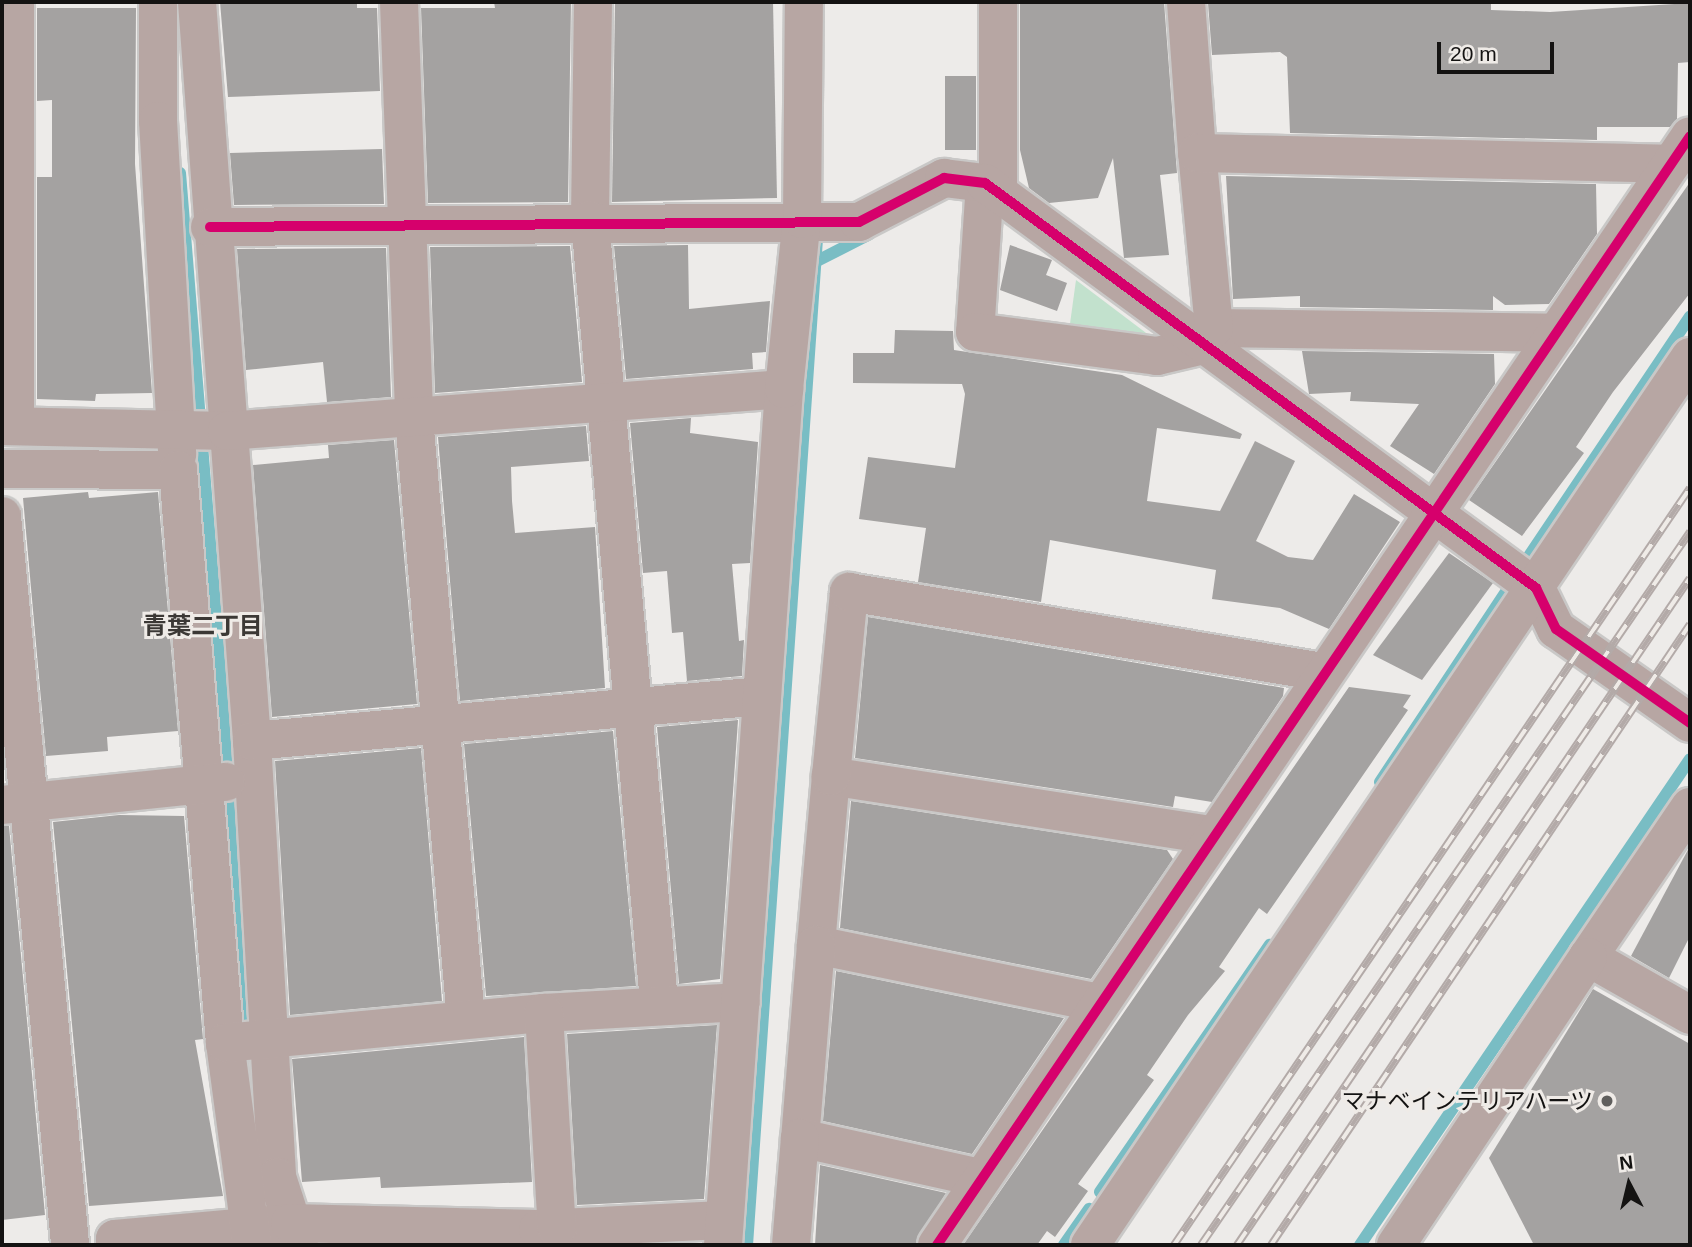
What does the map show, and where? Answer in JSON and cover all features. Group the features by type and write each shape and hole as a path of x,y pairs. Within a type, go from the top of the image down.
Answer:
{"street":[{"path":"15,2 8,426 190,442"},
{"path":"158,2 158,121 190,442 201,785 225,1043 248,1236"},
{"path":"197,2 210,227 190,442 252,741 277,1177 295,1234"},
{"path":"399,2 404,229 414,418 466,1020"},
{"path":"593,2 590,220 659,1003"},
{"path":"2,516 17,803 58,1244 295,1234 723,1233 783,389 804,219 804,2"},
{"path":"998,2 975,332 1157,356 1209,336 1556,333"},
{"path":"1186,2 1209,336"},
{"path":"1197,153 1681,150"},
{"path":"937,1245 1321,672 1433,514 1681,150"},
{"path":"210,227 404,229 590,220 804,219 859,222 985,178"},
{"path":"985,178 1209,336 1433,514 1536,588 1556,629 1690,723"},
{"path":"1090,1245 1690,357"},
{"path":"2,469 190,442 414,418 606,399 783,389"},
{"path":"791,1245 849,592 1321,672"},
{"path":"252,741 441,728 762,696"},
{"path":"831,776 1211,835"},
{"path":"17,803 253,780"},
{"path":"1396,1245 1690,807"},
{"path":"816,945 1098,1003"},
{"path":"1588,957 1690,1015"},
{"path":"225,1043 659,1003 741,1002"},
{"path":"544,1013 545,1235"},
{"path":"800,1138 980,1178"}],"green space":[{"path":"1076,280 1162,345 1069,331"}],"building":[{"path":"220,2 357,2 357,8 377,8 380,91 228,97"},
{"path":"494,2 571,2 568,202 428,203 421,8 495,8"},
{"path":"615,2 773,2 777,198 612,202"},
{"path":"1020,2 1164,2 1177,173 1160,175 1169,255 1124,258 1113,158 1098,198 1049,203 1029,188 1020,150"},
{"path":"1208,3 1491,4 1491,10 1550,12 1690,3 1690,62 1678,63 1677,119 1670,127 1597,127 1597,140 1290,133 1287,57 1280,52 1212,55"},
{"path":"37,8 136,8 135,164 152,393 96,394 95,401 37,399 37,177 52,177 52,100 37,101"},
{"path":"945,76 976,76 976,150 945,150"},
{"path":"382,149 384,204 234,205 230,153"},
{"path":"1226,176 1596,184 1597,234 1549,304 1505,305 1493,296 1493,310 1300,307 1300,296 1233,299"},
{"path":"1690,182 1690,293 1613,392 1576,447 1584,453 1522,536 1469,500"},
{"path":"688,245 689,309 770,301 766,352 752,353 753,369 626,379 614,246"},
{"path":"1010,245 1052,260 1046,275 1067,283 1057,311 1000,290"},
{"path":"570,246 582,382 435,393 430,247"},
{"path":"386,248 391,397 327,402 323,362 246,370 237,249"},
{"path":"895,330 953,331 954,350 1122,375 1242,434 1240,439 1157,428 1147,501 1220,511 1255,441 1295,461 1256,541 1288,557 1313,560 1354,494 1400,522 1329,629 1280,608 1212,599 1216,570 1050,540 1041,602 918,582 926,528 859,519 868,457 955,468 965,394 962,384 853,383 853,353 894,353"},
{"path":"1302,351 1494,354 1495,384 1434,474 1390,446 1419,404 1350,401 1351,392 1309,394"},
{"path":"691,418 690,433 758,442 750,563 732,564 739,641 744,640 742,676 687,681 683,632 672,633 667,571 643,573 630,423"},
{"path":"586,426 589,461 511,467 512,501 515,533 595,527 605,688 460,701 438,437"},
{"path":"394,440 417,704 272,717 253,465 329,458 328,445"},
{"path":"88,492 89,498 158,492 178,731 107,737 108,751 46,756 23,498"},
{"path":"1449,553 1493,583 1422,680 1373,655"},
{"path":"868,617 1284,688 1283,696 1212,802 1175,796 1173,807 855,758"},
{"path":"1349,687 1411,695 1403,707 1408,710 1267,914 1259,908 1219,967 1225,971 1188,1015 1147,1075 1154,1080 1078,1184 1088,1191 1055,1237 1047,1231 1037,1245 963,1245"},
{"path":"738,720 720,979 679,984 657,727"},
{"path":"613,731 636,986 486,996 464,744"},
{"path":"421,748 442,1001 290,1015 275,761"},
{"path":"851,801 1167,850 1173,859 1091,979 840,928"},
{"path":"119,815 184,816 203,1039 195,1040 223,1196 89,1206 53,822"},
{"path":"2,826 9,826 45,1215 2,1220"},
{"path":"1690,846 1690,936 1669,978 1631,956"},
{"path":"836,971 1064,1018 972,1154 823,1121"},
{"name":"マナベインテリアハーツ","path":"1593,989 1690,1044 1690,1245 1534,1245 1489,1158"},
{"path":"717,1025 704,1199 577,1205 567,1034"},
{"path":"524,1037 532,1182 381,1188 380,1177 302,1182 292,1059"},
{"path":"820,1165 946,1193 915,1245 815,1245"}],"waterway":[{"path":"180,173 250,1038"},
{"path":"817,261 870,234"},
{"path":"747,1245 817,240"},
{"path":"1525,562 1690,316"},
{"path":"1380,782 1505,593"},
{"path":"1360,1245 1690,759"},
{"path":"1100,1192 1270,945"},
{"path":"1064,1245 1089,1209"}],"railway":[{"path":"1174,1245 1690,488"},
{"path":"1201,1245 1690,532"},
{"path":"1237,1245 1690,578"},
{"path":"1271,1245 1690,624"}],"cycle path":[{"path":"937,1245 1690,136"},
{"path":"210,227 859,222 944,178 985,183 1536,588 1556,629 1690,723"}],"place":[{"name":"マナベインテリアハーツ","path":"1607,1101"}],"district":[{"name":"青葉二丁目","path":"203,626"}]}
